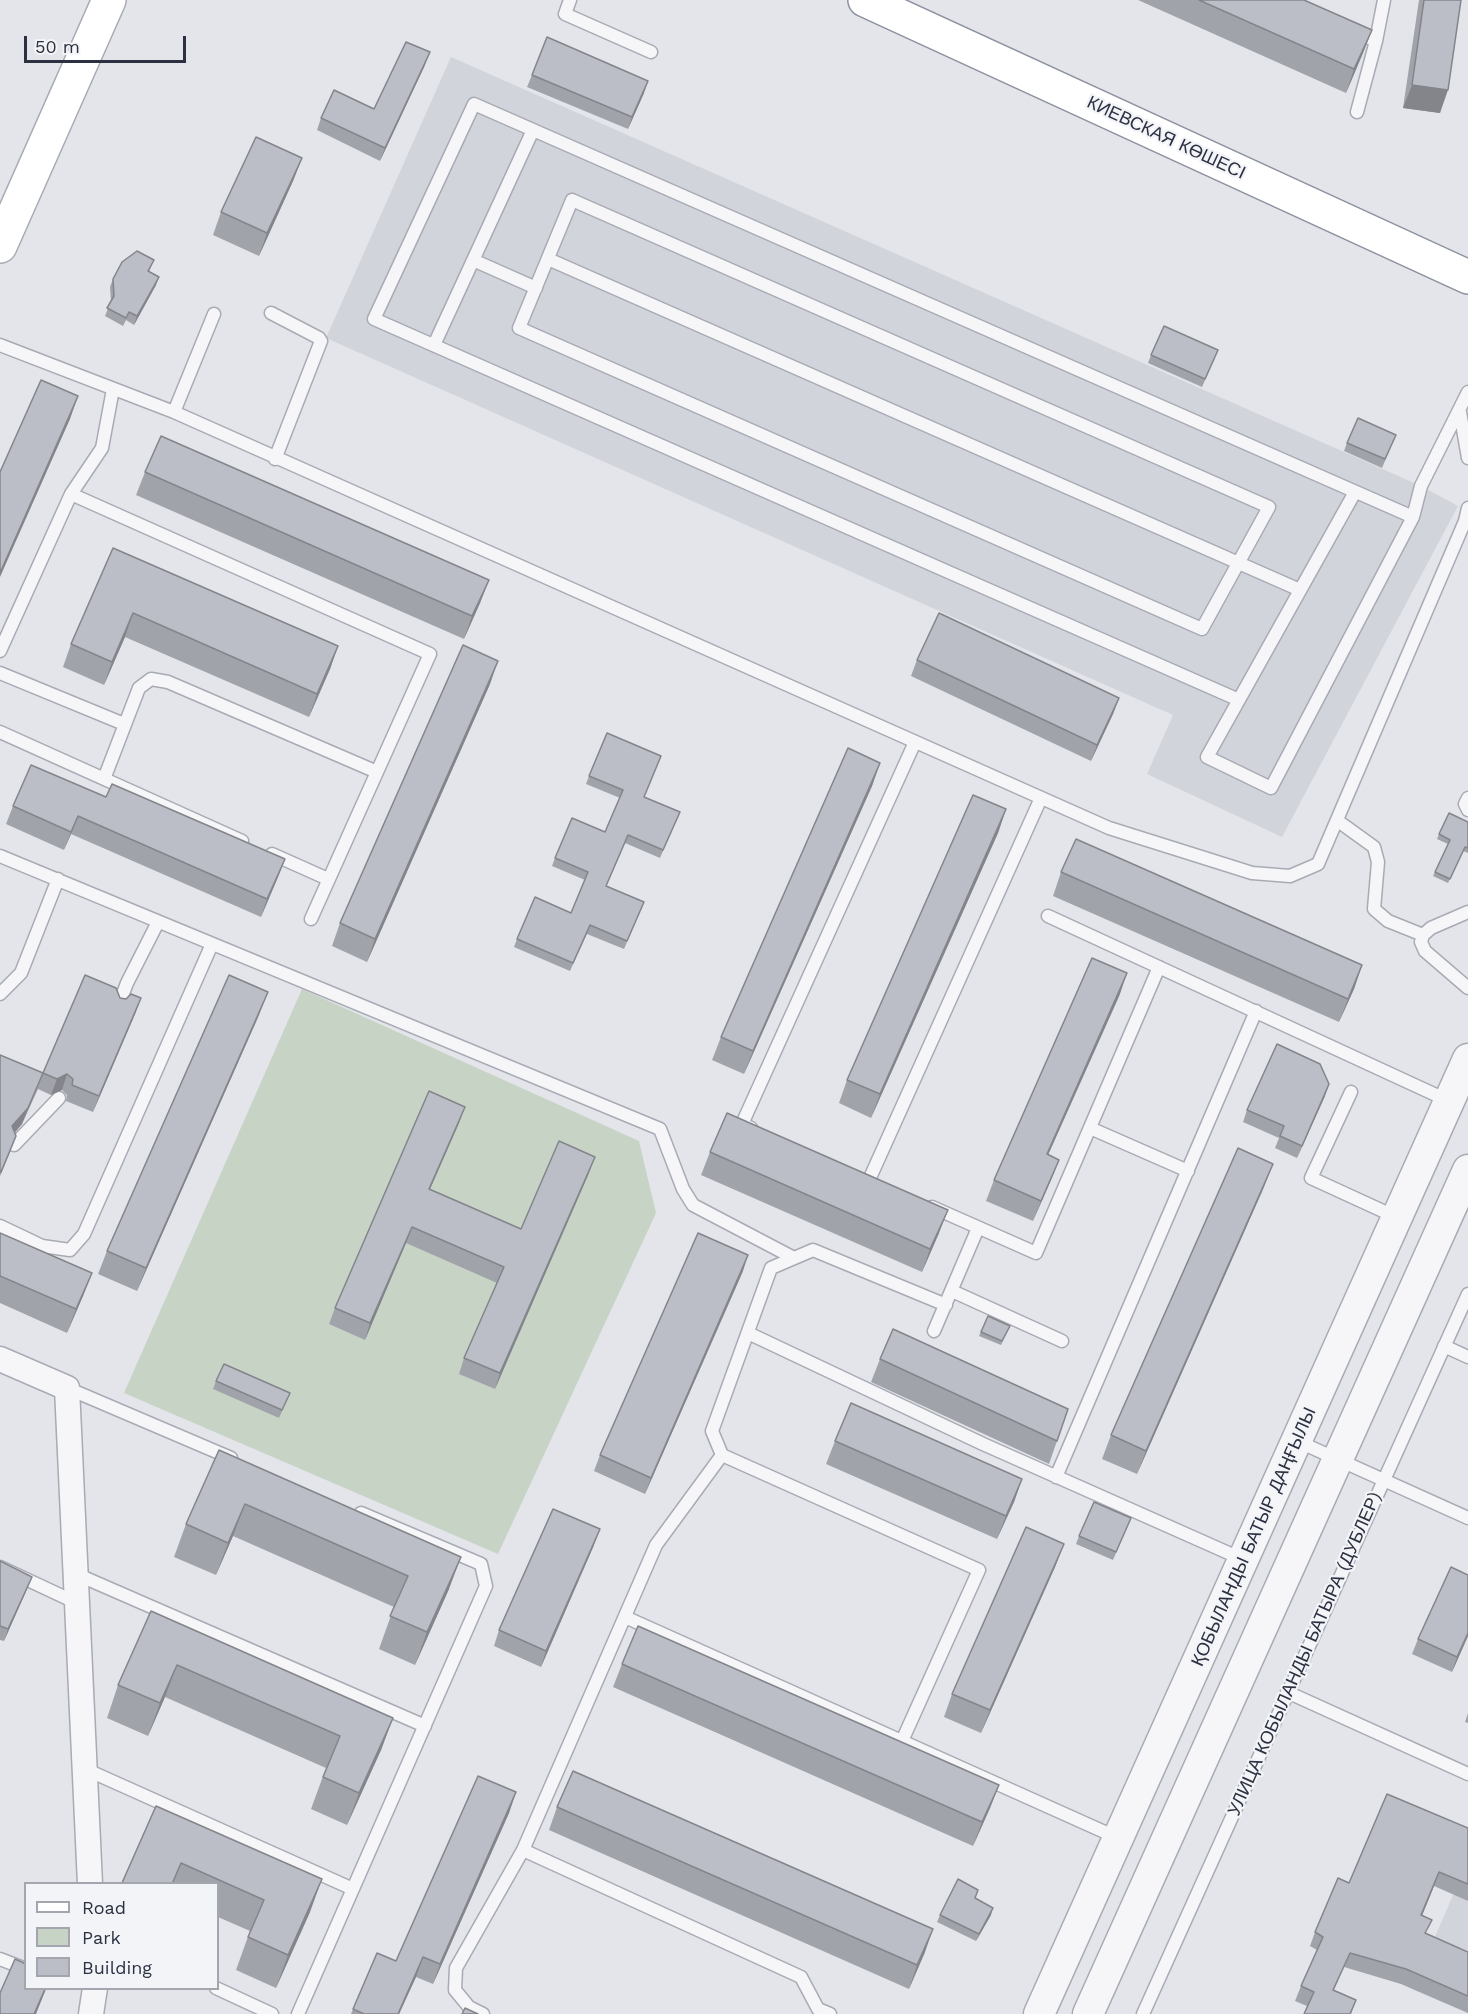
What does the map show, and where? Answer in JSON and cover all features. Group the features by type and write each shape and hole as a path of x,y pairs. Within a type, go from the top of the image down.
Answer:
{"main road":[{"path":"0,246 109,0"},
{"name":"КИЕВСКАЯ КӨШЕСІ","path":"868,1 1468,277"}],"street":[{"name":"ҚОБЫЛАНДЫ БАТЫР ДАҢҒЫЛЫ","path":"1039,2014 1468,1059"},
{"path":"1088,2014 1468,1170"},
{"path":"0,1359 67,1388 90,1882"}],"lane":[{"path":"570,0 565,14 651,52"},
{"path":"1357,112 1376,41 1384,0"},
{"path":"1346,27 1376,41"},
{"path":"1239,700 374,319 474,104 1413,517"},
{"path":"434,345 533,130"},
{"path":"572,200 1269,507 1202,629 519,328 548,259 572,200"},
{"path":"548,259 1300,590"},
{"path":"473,260 536,288"},
{"path":"271,313 321,341 275,459"},
{"path":"174,412 214,314"},
{"path":"0,345 174,412 275,459 1109,828 1252,873 1290,876 1318,864 1465,521 1468,508"},
{"path":"0,651 71,494 102,448 113,389"},
{"path":"1354,492 1207,757 1271,788 1413,517 1420,486 1460,412 1468,392"},
{"path":"1460,412 1468,458"},
{"path":"71,494 430,654 310,919"},
{"path":"0,673 124,724"},
{"path":"104,779 139,688 151,679 168,682 377,772"},
{"path":"0,732 328,879"},
{"path":"763,1133 742,1124 915,742"},
{"path":"869,1180 1041,798"},
{"path":"1468,798 1465,804 1468,810"},
{"path":"1338,821 1374,847 1378,862 1374,909 1388,921 1422,935"},
{"path":"0,856 660,1129 683,1189 693,1205 794,1258"},
{"path":"0,994 21,973 58,879"},
{"path":"1468,912 1431,927 1422,935 1421,942 1425,951 1468,988"},
{"path":"1048,916 1449,1101"},
{"path":"118,1007 127,982 158,922"},
{"path":"0,1226 42,1246 70,1250 84,1234 212,944"},
{"path":"924,1204 1036,1253 1159,967"},
{"path":"1056,1477 1256,1011"},
{"path":"1351,1092 1311,1178 1397,1218"},
{"path":"14,1145 59,1098"},
{"path":"1090,1128 1188,1171"},
{"path":"934,1331 978,1228"},
{"path":"902,1741 979,1570 722,1455 712,1431 771,1268 813,1250 946,1305"},
{"path":"952,1291 1062,1341"},
{"name":"УЛИЦА КОБЫЛАНДЫ БАТЫРА (ДУБЛЕР)","path":"1143,2014 1468,1294"},
{"path":"748,1333 1056,1477 1243,1560"},
{"path":"1444,1346 1468,1357"},
{"path":"67,1388 241,1462"},
{"path":"1297,1441 1468,1518"},
{"path":"483,2014 469,2007 455,1990 456,1968 522,1850 656,1545 722,1455"},
{"path":"298,2014 486,1586 481,1564 350,1508"},
{"path":"0,1567 77,1603"},
{"path":"76,1574 425,1726"},
{"path":"625,1617 1118,1838"},
{"path":"1287,1692 1468,1774"},
{"path":"85,1769 353,1889"},
{"path":"522,1850 801,1977 819,2013"},
{"path":"0,1959 24,1967"},
{"path":"218,1990 266,2013"}],"shaded area":[{"path":"451,57 1421,486 1458,506 1282,837 1147,774 1173,715 326,338"},
{"path":"1468,1861 1468,2013 1412,1989"}],"green space":[{"path":"302,989 639,1141 656,1213 498,1554 124,1393"}],"building":[{"path":"1199,0 1304,0 1372,30 1354,69"},
{"path":"1424,0 1461,0 1448,90 1412,85"},
{"path":"547,37 648,81 632,117 532,75"},
{"path":"406,42 430,52 385,148 321,118 334,90 374,109"},
{"path":"256,137 302,158 267,233 221,212"},
{"path":"137,251 154,260 148,271 159,277 137,316 129,312 126,318 107,308 114,296 113,279 122,262"},
{"path":"1164,326 1218,350 1205,379 1151,355"},
{"path":"41,380 78,396 0,573 0,472"},
{"path":"1358,418 1396,435 1385,459 1347,443"},
{"path":"161,436 489,580 472,616 145,472"},
{"path":"113,548 338,646 317,694 133,613 112,662 71,644"},
{"path":"939,613 1119,698 1097,745 917,660"},
{"path":"463,645 498,661 375,939 340,923"},
{"path":"607,733 661,756 644,797 680,812 663,850 628,835 606,886 644,902 627,941 590,925 573,963 517,939 535,897 571,913 588,872 555,858 572,818 605,832 623,790 589,776"},
{"path":"848,748 880,763 753,1051 721,1037"},
{"path":"31,765 106,797 112,784 285,859 267,899 78,816 71,832 13,806"},
{"path":"973,795 1006,809 880,1094 847,1080"},
{"path":"1449,813 1468,822 1468,848 1465,847 1450,879 1435,872 1450,840 1439,834"},
{"path":"1076,839 1362,965 1348,999 1061,872"},
{"path":"1092,958 1127,973 1047,1154 1059,1160 1041,1201 994,1180"},
{"path":"85,975 116,988 120,998 126,999 131,994 141,998 99,1096 72,1085 73,1079 67,1074 57,1079 43,1073"},
{"path":"229,975 268,992 146,1268 107,1251"},
{"path":"1277,1044 1320,1064 1329,1084 1302,1146 1280,1136 1284,1126 1247,1110"},
{"path":"0,1055 43,1073 28,1108 12,1126 16,1136 1,1172 0,1172"},
{"path":"429,1091 465,1107 429,1189 521,1229 559,1141 595,1157 500,1373 464,1358 504,1267 412,1227 370,1323 335,1308"},
{"path":"727,1113 948,1210 930,1249 710,1152"},
{"path":"1238,1148 1273,1164 1146,1451 1111,1435"},
{"path":"0,1233 92,1273 76,1309 0,1276"},
{"path":"698,1233 748,1255 651,1478 600,1455"},
{"path":"988,1316 1010,1326 1002,1341 981,1332"},
{"path":"893,1329 1068,1409 1057,1441 880,1359"},
{"path":"224,1364 290,1393 282,1410 216,1381"},
{"path":"851,1403 1022,1479 1006,1516 835,1441"},
{"path":"219,1450 461,1557 427,1632 390,1616 408,1576 245,1504 228,1543 186,1524"},
{"path":"1094,1502 1131,1518 1116,1552 1079,1536"},
{"path":"553,1509 600,1529 546,1651 499,1630"},
{"path":"1026,1527 1064,1544 990,1710 952,1694"},
{"path":"0,1561 32,1577 8,1629 0,1626"},
{"path":"1451,1567 1468,1575 1468,1633 1457,1657 1418,1639"},
{"path":"151,1611 393,1718 359,1793 323,1777 340,1736 177,1665 160,1703 118,1685"},
{"path":"638,1626 999,1785 982,1822 622,1664"},
{"path":"573,1771 933,1929 917,1965 557,1807"},
{"path":"478,1776 516,1792 440,1964 423,1957 398,2014 364,2014 353,2009 377,1953 396,1961"},
{"path":"1387,1794 1468,1828 1468,1884 1439,1872 1421,1915 1432,1920 1425,1933 1468,1952 1468,1996 1406,1969 1350,1953 1333,1990 1356,2000 1350,2014 1304,2014 1314,1992 1301,1986 1323,1937 1315,1932 1338,1878 1349,1883"},
{"path":"156,1806 322,1879 288,1955 248,1937 264,1900 181,1863 173,1882 122,1882"},
{"path":"958,1879 978,1890 975,1898 993,1908 979,1934 940,1915"},
{"path":"15,1959 24,1963 24,1990 45,1990 34,2014 0,2014 0,1993"},
{"path":"465,2008 478,2014 462,2014"}]}
